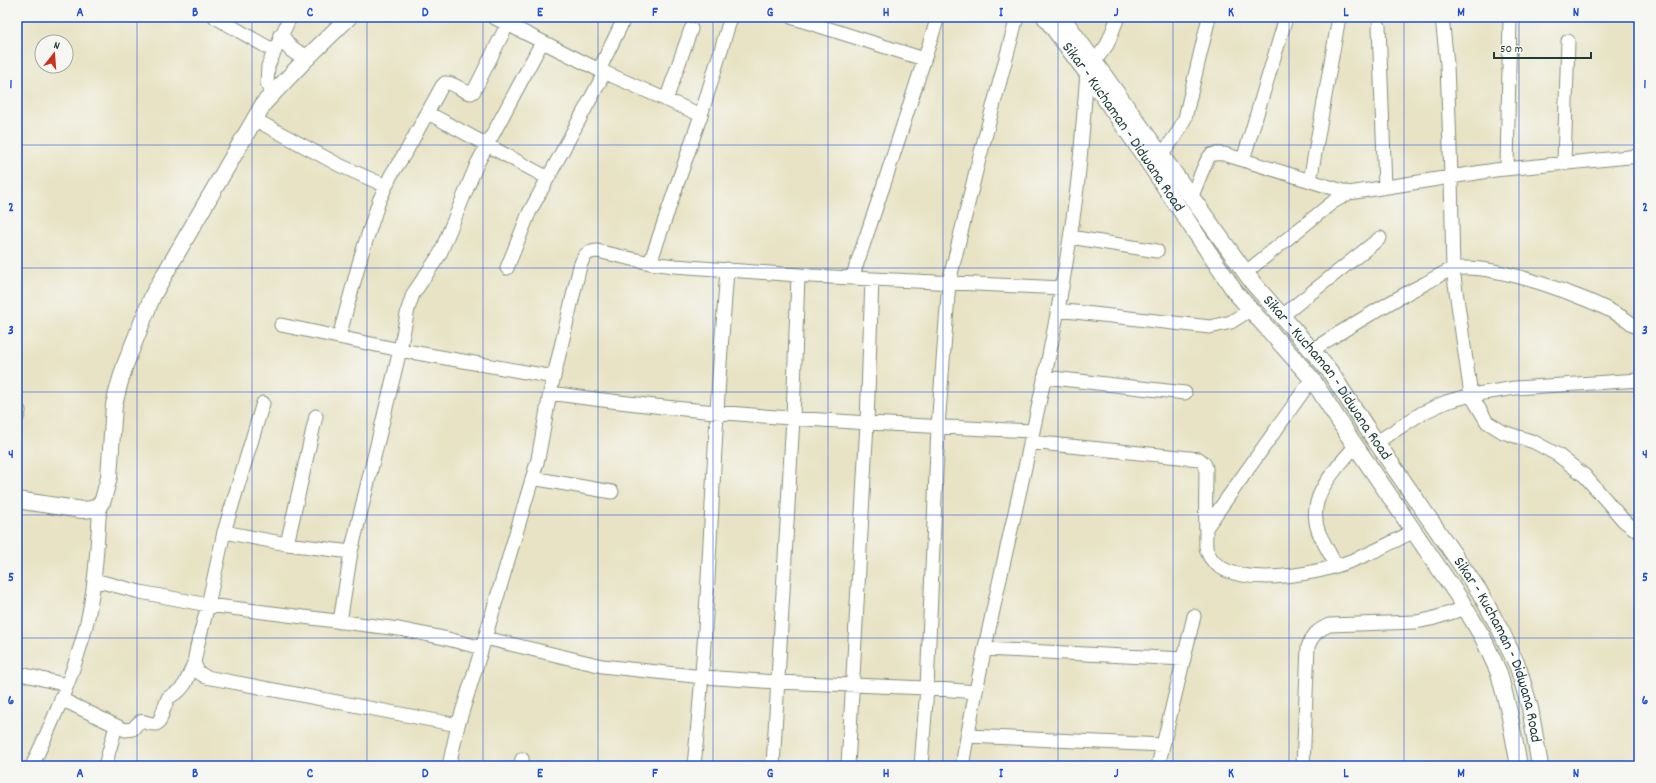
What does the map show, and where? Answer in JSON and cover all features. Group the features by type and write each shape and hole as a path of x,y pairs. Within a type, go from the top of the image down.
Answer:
{"main road":[{"path":"17,500 82,510 93,509 103,500 109,477 114,406 125,365 156,289 254,119 273,93 349,17"},
{"name":"Sikar - Kuchaman - Didwana Road","path":"1045,17 1090,68 1161,156 1245,272 1329,370 1479,591 1501,631 1520,674 1530,708 1540,766"},
{"name":"Sikar - Kuchaman - Didwana Road","path":"1062,17 1090,68 1236,293 1312,379 1466,608 1498,673 1510,712 1519,766"},
{"path":"281,36 293,51 300,56 308,57"}],"street":[{"path":"215,17 274,50"},
{"path":"273,93 267,83 268,66 290,17"},
{"path":"493,17 602,71 701,115"},
{"path":"507,268 527,218 602,71 625,17"},
{"path":"650,263 701,115 731,17"},
{"path":"852,278 938,17"},
{"path":"921,766 927,688 938,427 949,282 1016,17"},
{"path":"962,766 976,692 1062,288 1080,163 1090,68 1107,45 1118,17"},
{"path":"1161,156 1178,132 1185,118 1209,17"},
{"path":"1310,181 1339,17"},
{"path":"1442,17 1447,64 1453,270 1471,395 1487,422 1503,432 1534,442 1558,456 1585,476 1624,522 1639,532"},
{"path":"1507,168 1510,17"},
{"path":"798,18 924,59"},
{"path":"1243,160 1284,21"},
{"path":"339,337 361,256 386,186 445,83 450,82 466,93 471,93 474,91 507,25"},
{"path":"1379,26 1386,187"},
{"path":"666,100 691,29"},
{"path":"1564,163 1568,41"},
{"path":"340,622 351,552 400,350 408,309 413,294 440,254 477,164 542,42"},
{"path":"428,113 548,178"},
{"path":"254,119 339,165 386,186"},
{"path":"1191,198 1201,178 1205,162 1210,156 1215,154 1224,154 1349,193"},
{"path":"1245,272 1333,202 1349,193 1507,168 1639,156"},
{"path":"1070,237 1157,251"},
{"path":"1282,316 1380,238"},
{"path":"449,766 458,725 484,643 538,459 550,393 580,266 584,255 590,251 597,251 650,263 675,266 798,275 1062,288"},
{"path":"1312,350 1394,300 1453,270 1471,267 1499,272 1536,282 1622,316 1639,329"},
{"path":"694,766 703,677 717,413 727,269"},
{"path":"773,766 793,418 798,275"},
{"path":"848,766 867,423 872,279"},
{"path":"1057,310 1210,327 1231,322 1250,310"},
{"path":"281,325 400,350 554,377"},
{"path":"1044,377 1185,393"},
{"path":"1206,528 1312,379"},
{"path":"1377,442 1422,413 1446,402 1471,395 1516,388 1639,380"},
{"path":"550,393 629,404 717,413 938,427 1031,436 1200,460 1204,463 1206,468 1206,550 1214,563 1228,572 1248,577 1298,575 1336,566 1385,546 1414,531"},
{"path":"61,698 116,726 130,730 141,721 152,724 158,722 168,698 180,690 185,684 194,663 224,532 263,403"},
{"path":"287,544 316,416"},
{"path":"1336,566 1319,532 1315,513 1318,496 1324,483 1356,446"},
{"path":"532,478 612,492"},
{"path":"32,766 67,685 86,626 94,580 100,504"},
{"path":"224,532 287,544 351,552"},
{"path":"94,580 140,592 208,604 421,633 484,643 602,666 703,677 852,686 927,688 976,692"},
{"path":"1303,766 1308,647 1311,638 1318,630 1329,625 1416,622 1431,620 1466,608"},
{"path":"1158,766 1194,616"},
{"path":"985,649 1184,658"},
{"path":"194,663 198,672 206,677 458,725"},
{"path":"17,673 67,685"},
{"path":"105,766 116,726"},
{"path":"967,736 1163,745"}]}
